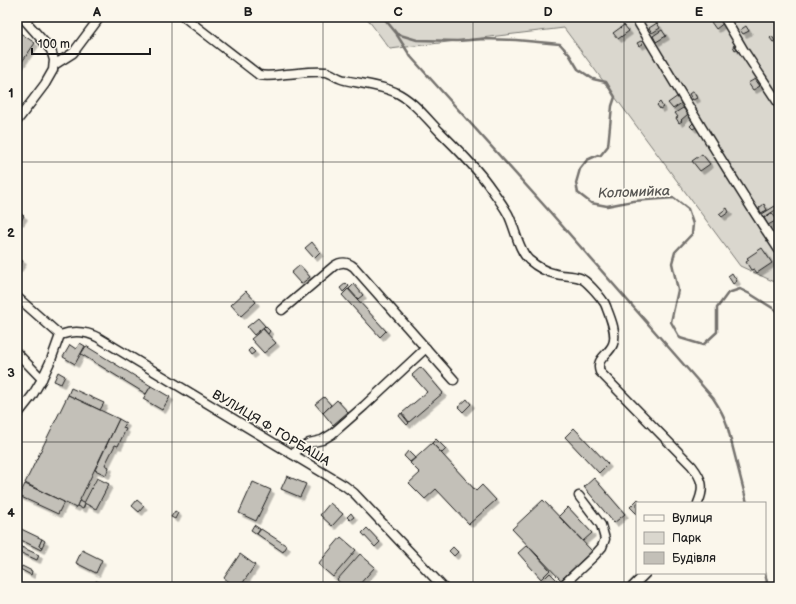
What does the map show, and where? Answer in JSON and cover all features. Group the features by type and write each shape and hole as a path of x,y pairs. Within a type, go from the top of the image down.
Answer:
{"street":[{"path":"17,121 45,84 54,65 54,58 51,50 22,17"},
{"path":"54,65 73,53 100,17"},
{"path":"184,17 259,75 266,76 305,72 328,72 340,79 379,86 396,93 419,110 467,158 487,183 507,213 523,252 529,260 537,266 555,274 580,278 586,281 604,301 614,332 614,338 611,349 602,359 598,368 600,372 698,473 702,485 702,491 698,502"},
{"path":"635,17 742,194 779,250"},
{"path":"724,17 744,51 779,104"},
{"path":"282,310 334,266 341,262 348,263 354,267 454,380"},
{"path":"17,297 60,335 42,379 32,396 17,416"},
{"name":"ВУЛИЦЯ Ф. ГОРБАША","path":"60,335 79,332 99,338 349,488 443,587"},
{"path":"292,454 309,443 322,440 332,434 426,348"},
{"path":"17,353 42,379"},
{"path":"561,587 594,556 602,547 605,539 601,525 579,496"},
{"path":"632,587 645,574"}],"green space":[{"path":"366,17 779,17 779,284 740,266 564,28 390,49"}],"building":[{"path":"718,17 721,17 725,22 716,29 711,22"},
{"path":"657,23 660,28 652,33 649,28"},
{"path":"624,25 629,31 618,39 613,33"},
{"path":"746,26 749,31 743,34 740,30"},
{"path":"662,30 666,36 656,42 653,36"},
{"path":"17,31 35,43 17,69"},
{"path":"772,36 775,41 773,42 770,38"},
{"path":"641,41 643,44 639,46 637,43"},
{"path":"736,44 738,48 735,50 733,46"},
{"path":"755,79 760,86 753,90 748,83"},
{"path":"693,91 697,98 693,100 689,94"},
{"path":"678,96 683,102 673,109 668,103"},
{"path":"660,102 663,107 660,109 657,105"},
{"path":"683,108 688,114 679,123 676,118 678,117 675,113"},
{"path":"693,123 696,127 693,129 690,126"},
{"path":"702,154 710,164 700,171 692,161"},
{"path":"764,204 767,210 761,213 759,208"},
{"path":"775,206 777,209 763,218 762,214"},
{"path":"727,208 729,212 722,217 719,214"},
{"path":"17,211 24,216 20,222 17,220"},
{"path":"772,213 777,220 768,225 764,218"},
{"path":"312,242 320,252 314,258 305,248"},
{"path":"762,248 772,263 757,273 754,269 751,270 746,262 749,260 747,258"},
{"path":"17,257 23,261 17,270"},
{"path":"300,265 310,277 301,284 291,273"},
{"path":"732,273 737,281 733,284 728,276"},
{"path":"346,283 349,286 343,292 340,288"},
{"path":"354,284 363,295 358,299 349,289"},
{"path":"348,289 386,331 380,337 342,295"},
{"path":"246,291 256,302 241,316 231,305"},
{"path":"258,318 265,326 254,335 247,327"},
{"path":"265,326 270,331 268,334 263,328"},
{"path":"263,329 276,343 264,353 251,339"},
{"path":"80,343 85,346 75,364 63,357 70,345 76,349"},
{"path":"86,346 151,386 146,394 81,354"},
{"path":"251,348 255,352 251,355 248,351"},
{"path":"421,367 443,393 409,422 402,413 427,392 412,375"},
{"path":"58,372 65,376 61,384 54,381"},
{"path":"151,386 170,397 162,410 143,399"},
{"path":"71,388 104,403 100,410 68,395"},
{"path":"68,395 119,419 76,508 25,483"},
{"path":"324,397 331,405 323,413 315,404"},
{"path":"467,399 471,404 463,412 458,407"},
{"path":"337,400 348,412 333,425 323,413"},
{"path":"401,413 409,423 407,425 399,416"},
{"path":"119,419 126,423 123,428 126,429 118,446 115,445 105,465 109,467 106,475 95,470"},
{"path":"574,428 608,464 599,473 565,437"},
{"path":"436,439 446,449 442,453 432,443"},
{"path":"432,443 476,491 482,485 496,500 469,524 436,489 425,499 409,483 420,473 410,463"},
{"path":"408,451 415,458 410,462 404,456"},
{"path":"287,476 306,484 300,497 281,489"},
{"path":"97,478 109,484 96,509 84,503"},
{"path":"594,478 625,514 614,523 584,487"},
{"path":"253,482 271,490 256,521 239,513"},
{"path":"25,484 64,502 58,514 19,496"},
{"path":"638,499 641,502 636,502 636,513 630,507"},
{"path":"137,500 144,506 139,512 132,506"},
{"path":"543,500 592,551 561,580 512,529"},
{"path":"79,501 85,504 83,509 77,506"},
{"path":"330,503 343,514 332,526 320,515"},
{"path":"568,507 592,533 583,541 559,516"},
{"path":"175,511 178,513 175,519 171,517"},
{"path":"351,513 354,517 350,520 347,517"},
{"path":"254,525 260,529 257,534 251,530"},
{"path":"17,527 42,539 39,546 42,547 41,550 17,538"},
{"path":"367,528 380,542 375,547 362,533"},
{"path":"261,529 287,546 283,552 257,534"},
{"path":"341,537 356,550 333,577 318,564"},
{"path":"42,539 45,541 42,547 39,546"},
{"path":"17,545 39,555 37,560 17,551"},
{"path":"527,545 550,570 541,579 518,553"},
{"path":"453,547 458,552 454,556 449,551"},
{"path":"82,550 102,560 96,573 76,563"},
{"path":"240,554 255,565 240,587 236,587 224,578"},
{"path":"360,554 375,567 357,587 345,587 337,580"},
{"path":"22,566 32,571 31,575 20,569"},
{"path":"550,573 559,582 554,587 545,578"},
{"path":"96,581 106,585 105,587 90,586 91,584 94,586"},
{"path":"48,583 56,587 46,587"}],"waterway":[{"name":"Коломийка","path":"383,17 397,34 417,40 457,41 484,39 560,44 569,54 578,69 593,79 606,82 615,97 612,106 608,146 600,156 598,155 587,160 580,169 576,183 578,193 591,203 607,206 633,201 674,198 688,209 693,224 692,234 675,252 672,263 678,290 671,322 680,338 703,345 717,332 717,308 728,293 740,289 779,312"},
{"path":"397,35 411,57 550,212 713,398 727,425 747,502"},
{"path":"765,574 768,587"}]}
